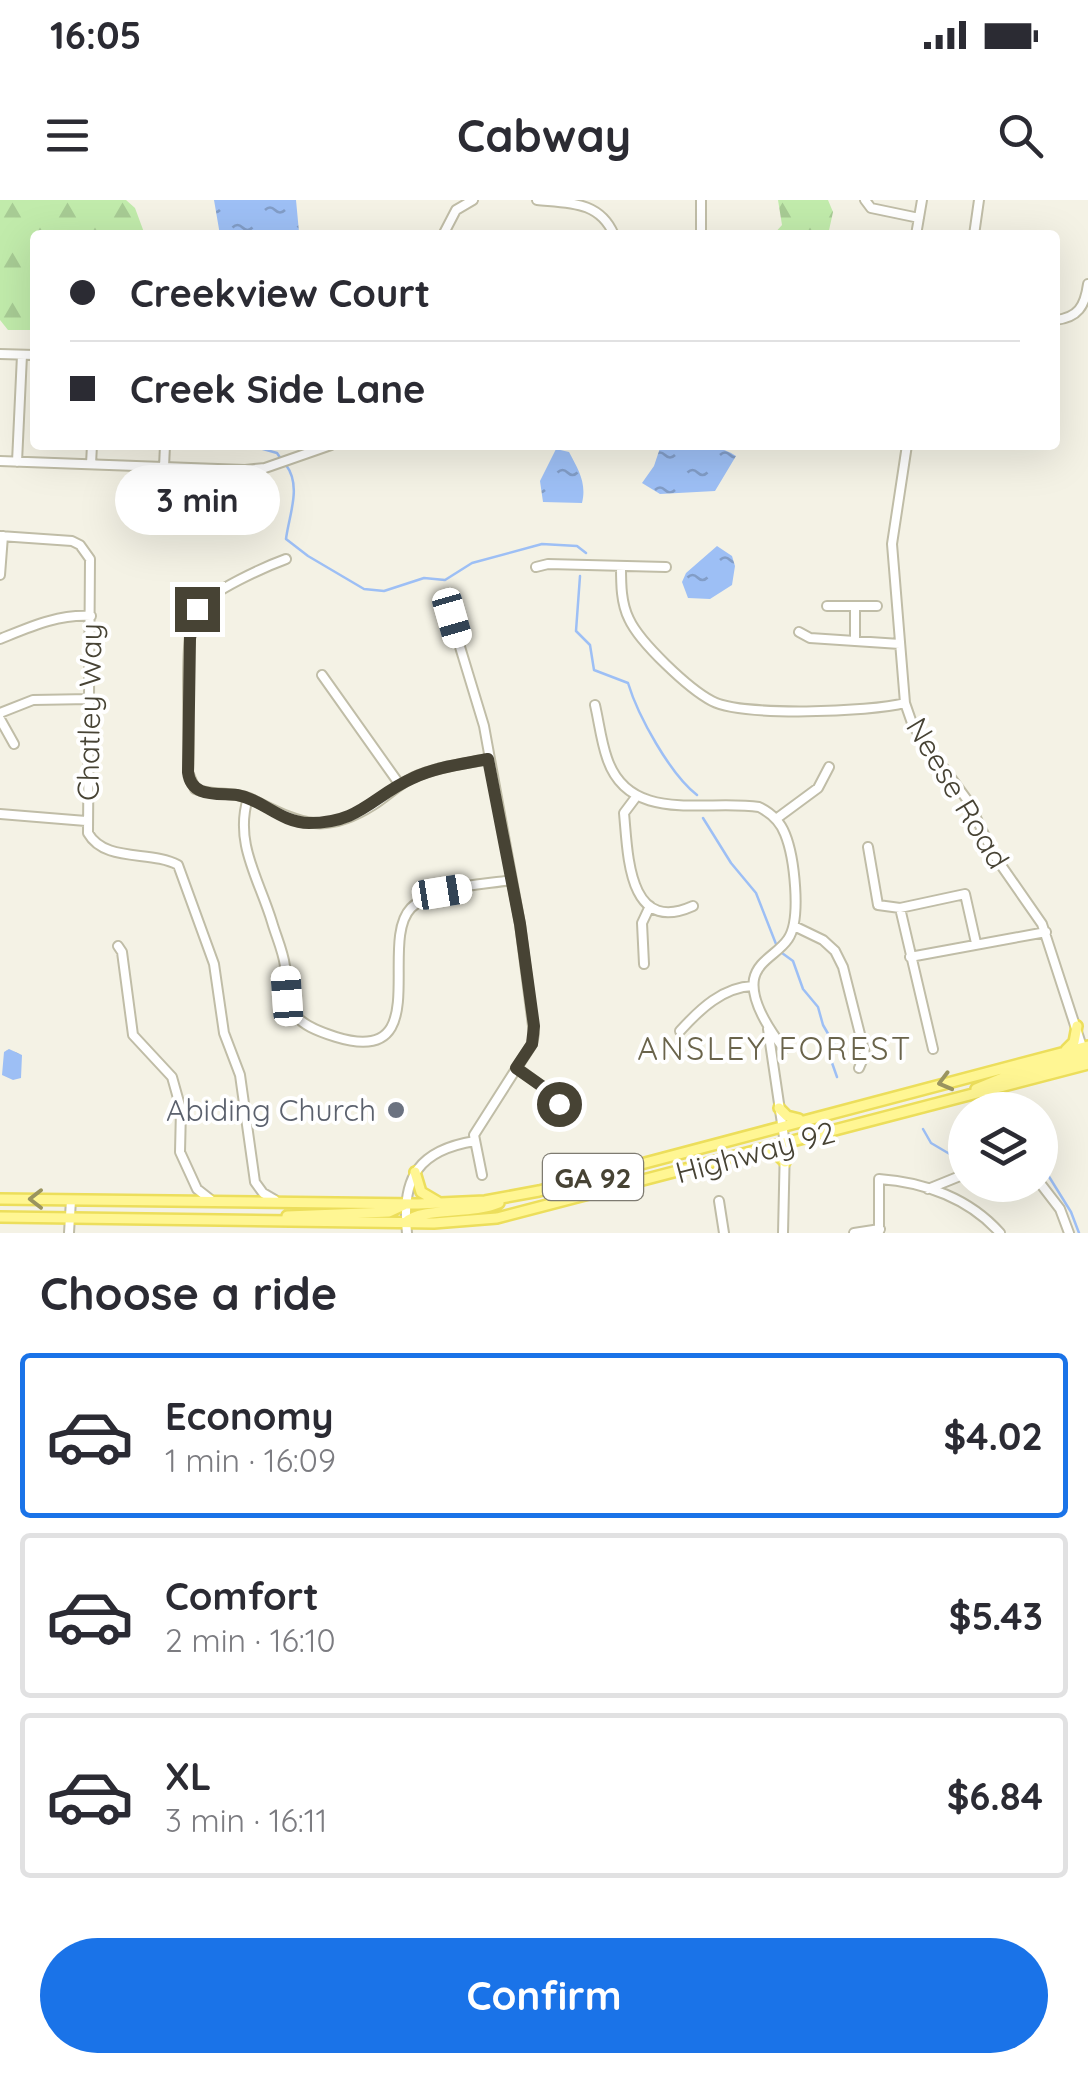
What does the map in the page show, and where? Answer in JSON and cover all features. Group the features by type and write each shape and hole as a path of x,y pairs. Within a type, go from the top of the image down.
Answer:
{"main road":[{"path":"1066,1050 1078,1030"},
{"path":"1078,1030 1087,1053"},
{"name":"Highway 92","path":"0,1199 445,1204 510,1197 1066,1050 1087,1053"},
{"name":"Highway 92","path":"0,1217 392,1222 405,1229 516,1215 965,1096 1001,1078 1087,1053"},
{"path":"778,1108 792,1118 806,1120"},
{"path":"762,1150 776,1153 785,1162"},
{"path":"415,1172 421,1192 445,1204"},
{"path":"405,1229 421,1214 478,1210 510,1197"},
{"path":"270,1220 321,1212 388,1212 405,1204"},
{"path":"417,1233 434,1223"}],"street":[{"path":"446,230 456,210 473,200"},
{"path":"537,200 593,209 612,230"},
{"path":"700,230 701,200"},
{"path":"865,200 870,208 919,218"},
{"path":"917,230 922,200"},
{"path":"975,230 979,200"},
{"path":"1060,320 1067,319 1084,304 1088,284"},
{"path":"0,354 30,356"},
{"path":"17,462 22,355"},
{"path":"91,464 92,450"},
{"path":"164,467 165,450"},
{"path":"0,461 265,468 320,450"},
{"name":"Neese Road","path":"907,450 892,544 905,703 913,726 968,801 994,855 1046,932 1078,1030"},
{"name":"Chatley Way","path":"0,575 1,536 72,541 80,545 92,568 86,821 90,838 104,849 165,858 178,865 214,964 224,1032 240,1075 254,1182"},
{"path":"286,560 213,596 194,616 190,638 188,772 192,784 207,793 248,798 294,822 310,823 356,815 425,773 488,759"},
{"path":"536,568 548,564 666,567"},
{"path":"620,566 621,590 630,623 659,656 712,701 743,709 864,708 905,703"},
{"path":"446,604 480,711 512,880 534,1034 478,1126 475,1141 482,1175"},
{"path":"827,606 877,606"},
{"path":"855,639 856,606"},
{"path":"0,640 48,620 91,616"},
{"path":"799,632 810,638 900,644"},
{"path":"322,675 400,785"},
{"path":"14,744 0,716 33,700 90,699"},
{"path":"595,704 608,760 625,788 636,797 658,805 759,807 776,819 786,835 796,904 794,926 787,941 759,966 754,986 768,1027 785,1144 782,1233"},
{"path":"776,819 818,788 829,767"},
{"path":"180,790 192,784"},
{"path":"636,797 624,813 636,892 650,906 666,914 693,906"},
{"path":"248,798 243,820 244,844 283,958 289,1005 303,1025 336,1037 366,1041 378,1037 393,1022 399,1010 399,936 406,914 416,903 442,892 512,880"},
{"path":"0,814 86,821"},
{"path":"868,847 878,905 900,908 965,894 976,942"},
{"path":"644,964 642,924 650,906"},
{"path":"900,908 933,1049"},
{"path":"794,926 823,940 843,967 865,1054 859,1068"},
{"path":"910,957 1046,932"},
{"path":"118,946 133,1035 172,1077 182,1120 180,1152 195,1186 214,1202"},
{"path":"680,1031 696,1013 728,991 754,986"},
{"path":"768,1027 784,1049"},
{"path":"516,1068 559,1104"},
{"path":"405,1229 405,1204 415,1172 424,1160 438,1150 475,1141"},
{"path":"854,1233 879,1231 879,1179 928,1189 976,1210 1000,1233"},
{"path":"928,1189 948,1181"},
{"path":"233,1202 250,1193 254,1182"},
{"path":"254,1182 262,1193 279,1202"},
{"path":"180,1201 195,1186"},
{"path":"69,1233 72,1200"},
{"path":"719,1201 724,1233"},
{"path":"1055,1202 1069,1233"}],"green space":[{"path":"0,200 126,200 135,208 143,230 30,230 30,330 8,330 0,320"},
{"path":"778,200 828,200 833,212 829,230 778,230 782,225"}],"water":[{"path":"214,200 296,200 299,230 219,230"},
{"path":"556,450 569,452 582,483 582,503 543,502 540,481"},
{"path":"659,450 722,450 736,456 715,491 660,494 642,483"},
{"path":"717,546 732,556 732,585 710,599 688,598 682,582 686,573"},
{"path":"9,1049 22,1055 21,1078 13,1080 2,1075 4,1052"}],"waterway":[{"path":"266,450 281,459"},
{"path":"286,465 294,491 286,539 364,589 384,591 424,578 445,580 472,563 542,544 577,546 586,553"},
{"path":"580,576 576,631 590,645 594,670 628,683 656,744 697,795"},
{"path":"703,818 731,863 756,893 776,944"},
{"path":"782,953 793,961 803,989 818,1007 834,1044 831,1060 837,1077"},
{"path":"923,1129 931,1143 948,1153"},
{"path":"1058,1191 1079,1233"}],"place":[{"name":"Abiding Church","path":"396,1110"}],"district":[{"name":"ANSLEY FOREST","path":"775,1048"}],"route":[{"path":"197,609 190,638 188,778 201,792 248,798 294,822 324,822 356,815 411,778 488,759 520,924 534,1026 532,1044 516,1068 559,1104"}]}
